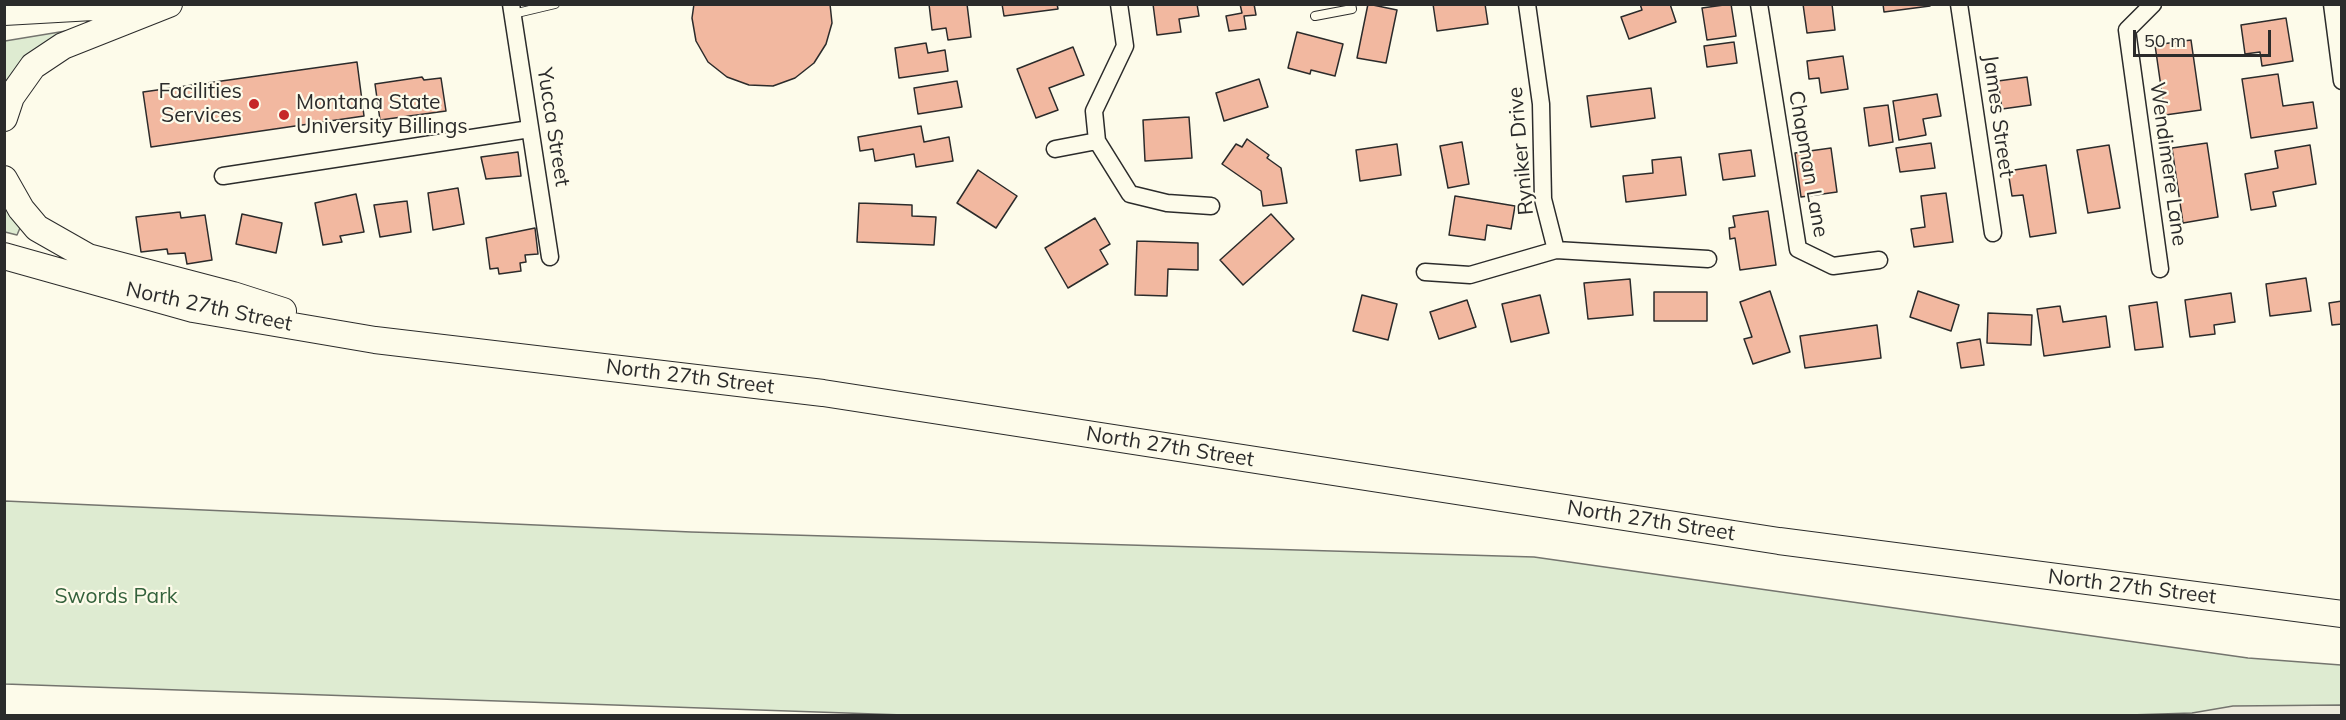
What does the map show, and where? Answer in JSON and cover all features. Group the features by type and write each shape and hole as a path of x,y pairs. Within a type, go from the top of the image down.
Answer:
{"main road":[{"path":"4,12 146,4"},
{"path":"4,118 10,97 33,66 63,46 169,4"},
{"path":"4,179 21,209 37,228 88,256 233,295 375,340"},
{"name":"North 27th Street","path":"4,256 193,309 375,340 823,393 1779,541 2342,614"}],"street":[{"path":"1119,4 1125,46 1094,111 1098,141 1130,194 1167,202 1211,206"},
{"name":"Ryniker Drive","path":"1527,4 1541,104 1543,199 1556,250"},
{"name":"Chapman Lane","path":"1759,4 1798,249 1833,266 1879,260"},
{"name":"James Street","path":"1959,4 1993,233"},
{"name":"Wendimere Lane","path":"2153,4 2127,30 2160,269"},
{"path":"2332,4 2342,81"},
{"name":"Yucca Street","path":"512,9 550,257"},
{"path":"223,176 530,129"},
{"path":"1055,149 1098,141"},
{"path":"1425,272 1470,275 1556,250 1708,259"}],"lane":[{"path":"512,9 555,4"},
{"path":"1315,16 1352,9 1352,4"}],"green space":[{"path":"96,26 5,89 5,41"},
{"path":"4,202 20,228 17,235 5,232"},
{"name":"Swords Park","path":"5,501 691,532 1534,557 2248,658 2341,665 2342,715 933,716 5,684"}],"shaded area":[{"path":"2341,705 2341,716 2129,715 2192,713 2233,706"}],"building":[{"path":"694,4 830,4 832,23 826,44 814,63 795,78 773,86 749,85 727,77 708,62 696,41 692,18"},
{"path":"929,4 967,4 971,37 948,40 946,28 932,30"},
{"path":"1002,4 1057,4 1058,9 1004,16"},
{"path":"1153,4 1197,4 1199,16 1179,19 1181,32 1157,35"},
{"path":"1240,4 1254,4 1256,15 1244,16 1246,29 1229,31 1226,16 1242,13"},
{"path":"1368,4 1397,10 1386,63 1357,58"},
{"path":"1433,4 1485,4 1488,24 1437,31"},
{"path":"1640,4 1670,4 1676,22 1629,39 1621,17 1642,10"},
{"path":"1731,4 1736,36 1707,40 1702,8"},
{"path":"1803,4 1832,4 1835,30 1807,33"},
{"path":"1883,4 1930,4 1930,6 1884,12"},
{"path":"2286,18 2293,61 2262,66 2260,52 2245,54 2241,25"},
{"path":"1297,32 1343,44 1335,76 1311,70 1310,74 1288,68"},
{"path":"2191,40 2201,110 2165,115 2155,45"},
{"path":"1734,42 1737,63 1707,67 1704,46"},
{"path":"926,43 928,53 945,50 948,71 899,78 895,48"},
{"path":"1073,47 1084,75 1049,88 1058,110 1036,118 1017,69"},
{"path":"1843,56 1848,89 1821,93 1819,78 1809,79 1807,61"},
{"name":"Facilities Services","path":"357,62 364,116 151,147 143,92"},
{"path":"2278,74 2283,106 2313,102 2317,128 2251,138 2242,79"},
{"path":"422,77 424,80 441,78 446,111 380,120 375,84"},
{"path":"2027,77 2031,105 2002,109 1998,81"},
{"path":"1259,79 1268,107 1224,121 1216,93"},
{"path":"957,81 962,107 918,114 914,88"},
{"path":"1651,88 1655,118 1591,127 1587,96"},
{"path":"1937,94 1941,116 1923,119 1926,135 1899,140 1893,101"},
{"path":"1888,105 1893,142 1869,146 1864,108"},
{"path":"1189,117 1192,158 1145,161 1143,120"},
{"path":"921,126 924,142 949,137 953,161 916,167 914,154 875,161 873,149 860,151 858,137"},
{"path":"1247,139 1269,155 1267,158 1281,168 1287,203 1263,206 1261,191 1222,164 1236,144 1242,147"},
{"path":"1462,142 1469,184 1448,188 1440,146"},
{"path":"1931,143 1935,168 1900,172 1896,148"},
{"path":"2207,143 2218,217 2183,223 2172,148"},
{"path":"1397,144 1401,175 1360,181 1356,150"},
{"path":"2109,145 2120,208 2088,213 2077,150"},
{"path":"2310,145 2316,184 2273,192 2276,206 2251,210 2245,174 2278,168 2275,151"},
{"path":"1831,148 1837,192 1801,197 1795,153"},
{"path":"1751,150 1755,176 1723,180 1719,154"},
{"path":"518,152 521,176 486,179 481,157"},
{"path":"1681,157 1686,195 1626,202 1623,176 1653,173 1652,160"},
{"path":"2046,165 2056,233 2030,237 2023,195 2012,196 2008,171"},
{"path":"978,170 1017,196 996,228 957,203"},
{"path":"458,188 464,224 433,230 428,193"},
{"path":"1946,193 1953,242 1914,247 1911,229 1925,227 1921,196"},
{"path":"356,194 364,232 340,236 342,242 323,245 315,203"},
{"path":"1455,196 1515,206 1511,229 1487,225 1485,240 1449,235"},
{"path":"407,201 411,232 380,237 374,205"},
{"path":"859,203 912,205 912,216 936,217 934,245 857,242"},
{"path":"1768,211 1776,265 1740,270 1735,238 1730,239 1729,228 1735,227 1733,216"},
{"path":"180,212 181,218 205,215 212,260 187,264 185,253 168,254 167,249 141,252 136,217"},
{"path":"242,214 282,223 276,253 236,244"},
{"path":"1271,214 1294,239 1243,285 1220,260"},
{"path":"1095,218 1110,244 1100,250 1108,264 1068,288 1045,248"},
{"path":"535,228 538,254 525,255 526,262 520,263 521,271 499,274 498,268 490,269 486,238"},
{"path":"1137,241 1198,243 1198,270 1168,269 1167,296 1135,295"},
{"path":"2306,278 2311,311 2270,316 2266,284"},
{"path":"1630,279 1633,315 1588,319 1584,283"},
{"path":"1770,291 1790,352 1753,364 1744,339 1752,337 1740,302"},
{"path":"1918,291 1959,305 1951,331 1910,317"},
{"path":"1654,292 1707,292 1707,321 1654,321"},
{"path":"2231,293 2235,322 2214,325 2215,334 2190,337 2185,300"},
{"path":"1362,295 1397,304 1388,340 1353,331"},
{"path":"1540,295 1549,333 1511,342 1502,304"},
{"path":"1467,300 1476,327 1439,339 1430,312"},
{"path":"2342,301 2342,324 2332,325 2329,303"},
{"path":"2157,302 2163,347 2135,350 2129,306"},
{"path":"2060,306 2063,322 2106,316 2110,347 2044,356 2037,309"},
{"path":"1988,313 2032,315 2031,345 1987,343"},
{"path":"1877,325 1881,358 1805,368 1800,336"},
{"path":"1980,339 1984,365 1961,368 1957,343"}],"place":[{"name":"Facilities Services","path":"254,104"},
{"name":"Montana State University Billings","path":"284,115"}]}
